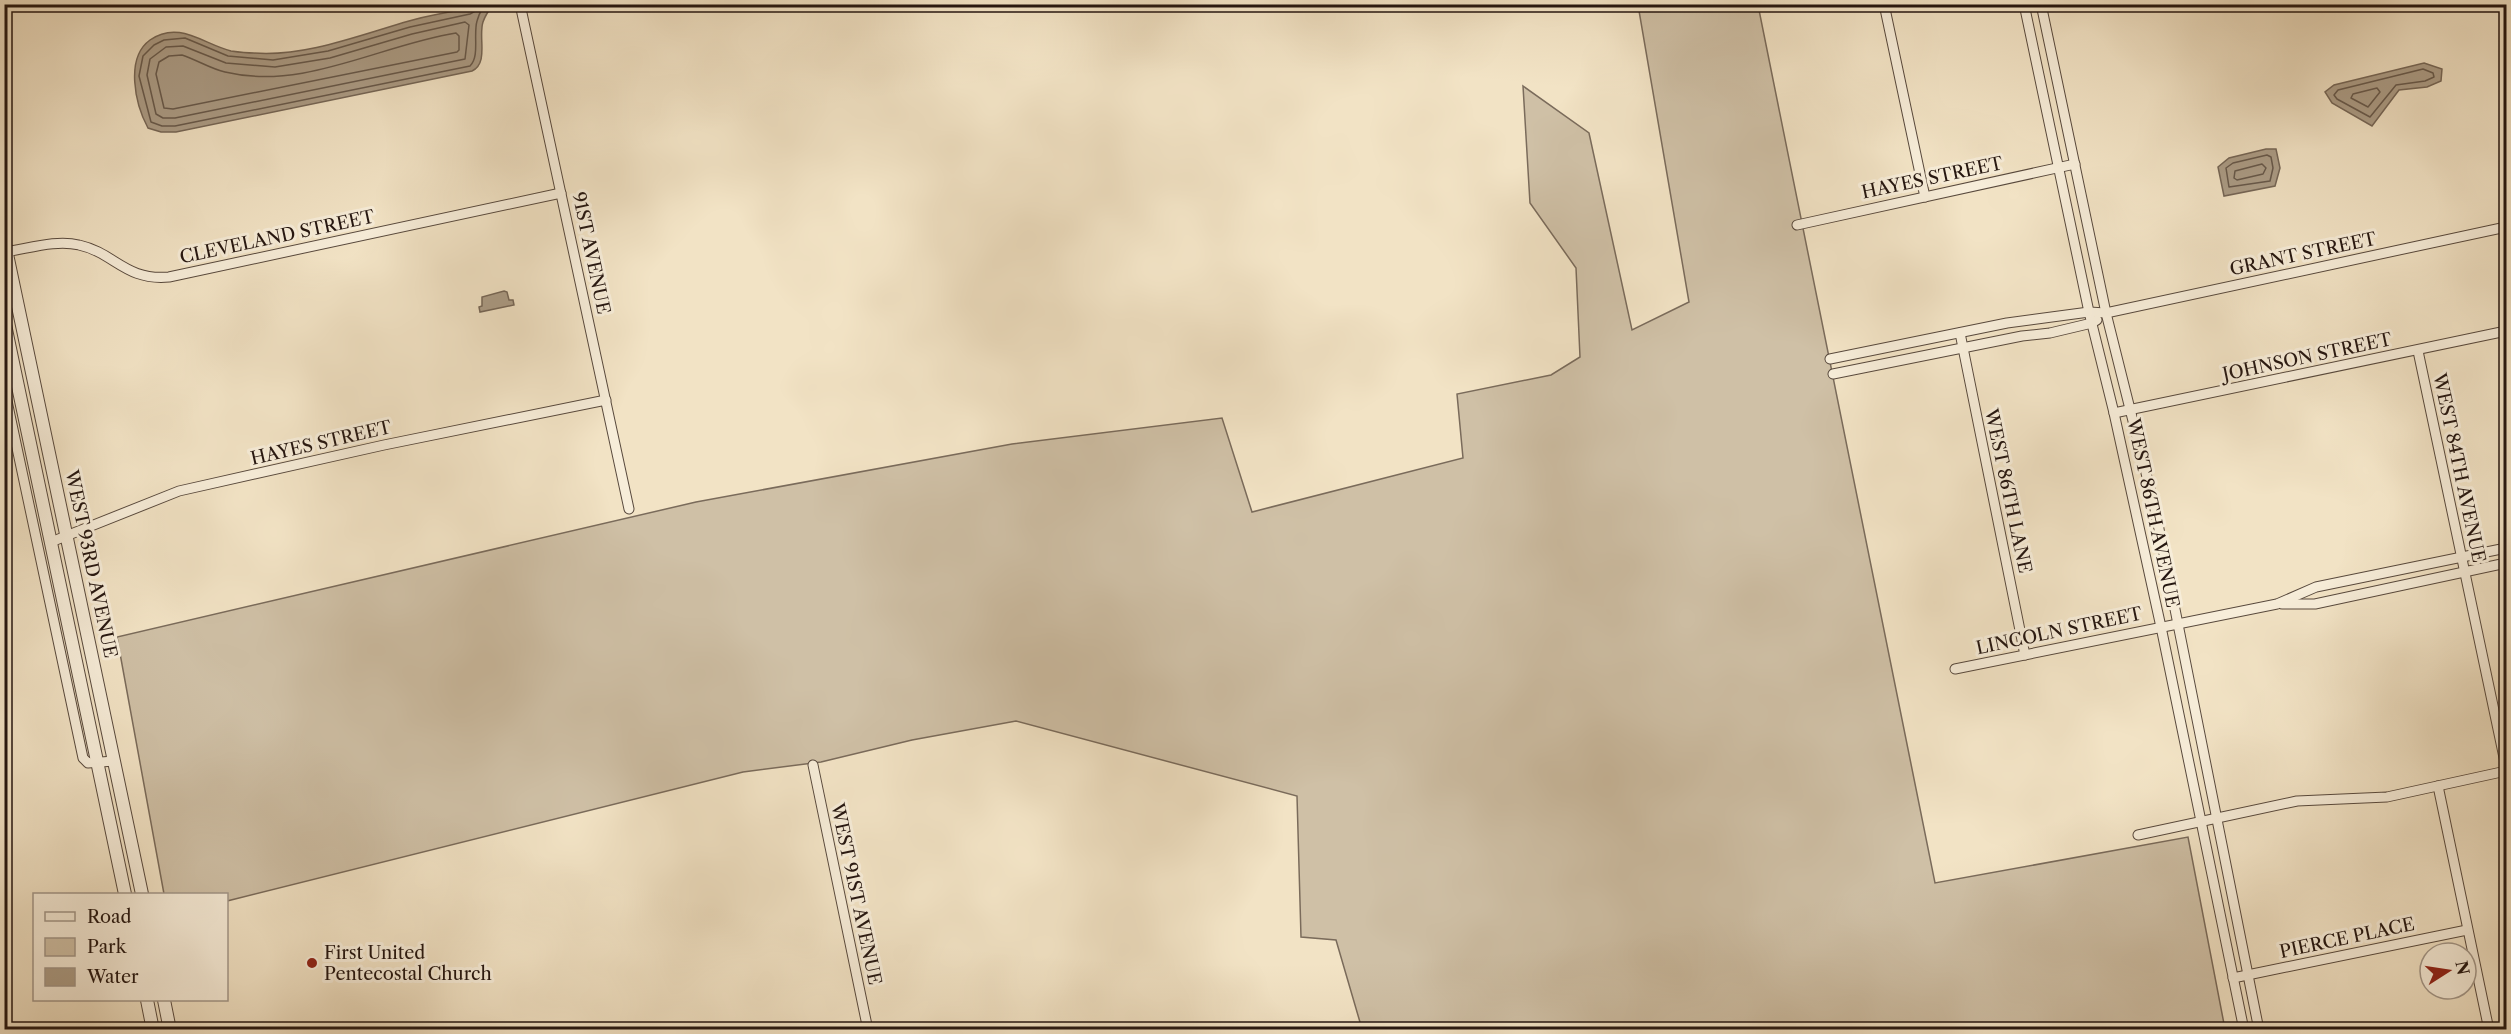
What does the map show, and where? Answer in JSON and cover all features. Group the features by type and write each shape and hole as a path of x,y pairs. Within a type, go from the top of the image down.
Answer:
{"street":[{"name":"91ST AVENUE","path":"520,4 629,509"},
{"path":"1884,4 1925,197"},
{"name":"WEST 86TH AVENUE","path":"2024,4 2089,312 2114,413 2161,627 2244,1029"},
{"name":"WEST 86TH AVENUE","path":"2041,4 2106,313 2155,509 2259,1029"},
{"name":"HAYES STREET","path":"1797,225 2075,164"},
{"name":"CLEVELAND STREET","path":"5,248 76,244 92,249 139,276 169,277 561,193"},
{"name":"GRANT STREET","path":"1830,359 2007,323 2089,312 2106,313 2506,227"},
{"name":"WEST 93RD AVENUE","path":"5,248 142,893"},
{"name":"GRANT STREET","path":"1833,374 2092,323 2106,313"},
{"name":"WEST 93RD AVENUE","path":"4,320 125,893"},
{"name":"JOHNSON STREET","path":"2114,413 2506,331"},
{"name":"WEST 86TH LANE","path":"1960,333 2025,655"},
{"name":"WEST 84TH AVENUE","path":"2418,351 2506,769"},
{"path":"4,387 83,758 88,763 98,764 114,761"},
{"name":"HAYES STREET","path":"51,542 179,491 395,443 606,400"},
{"name":"LINCOLN STREET","path":"2277,604 2316,587 2506,548"},
{"name":"LINCOLN STREET","path":"1955,669 2277,604 2315,604 2506,563"},
{"name":"WEST 91ST AVENUE","path":"813,765 868,1029"},
{"path":"2138,835 2297,801 2387,797 2506,769"},
{"path":"2439,786 2489,1029"},
{"name":"PIERCE PLACE","path":"2233,978 2467,930"},
{"path":"147,1001 153,1029"},
{"path":"164,1001 170,1029"}],"green space":[{"path":"1638,5 1758,5 1935,883 2188,837 2225,1029 1362,1029 1336,940 1301,937 1297,796 1016,721 912,740 821,762 743,772 228,901 228,893 164,893 117,637 696,502 1012,444 1222,418 1252,512 1463,458 1457,394 1551,375 1580,357 1576,268 1530,203 1523,86 1589,133 1632,330 1689,302"}],"water":[{"path":"479,5 493,5 483,22 482,56 477,67 472,71 176,132 161,132 148,128 139,107 135,82 137,58 142,48 150,40 161,34 171,32 191,35 236,52 293,52"},
{"path":"2424,63 2442,69 2441,81 2427,87 2399,90 2372,126 2332,103 2325,92 2334,85"},
{"path":"2266,149 2276,149 2280,168 2275,186 2224,196 2218,167 2229,158"},
{"path":"507,292 509,300 513,300 514,305 480,312 482,297"}],"place":[{"name":"First United Pentecostal Church","path":"312,963"}]}
